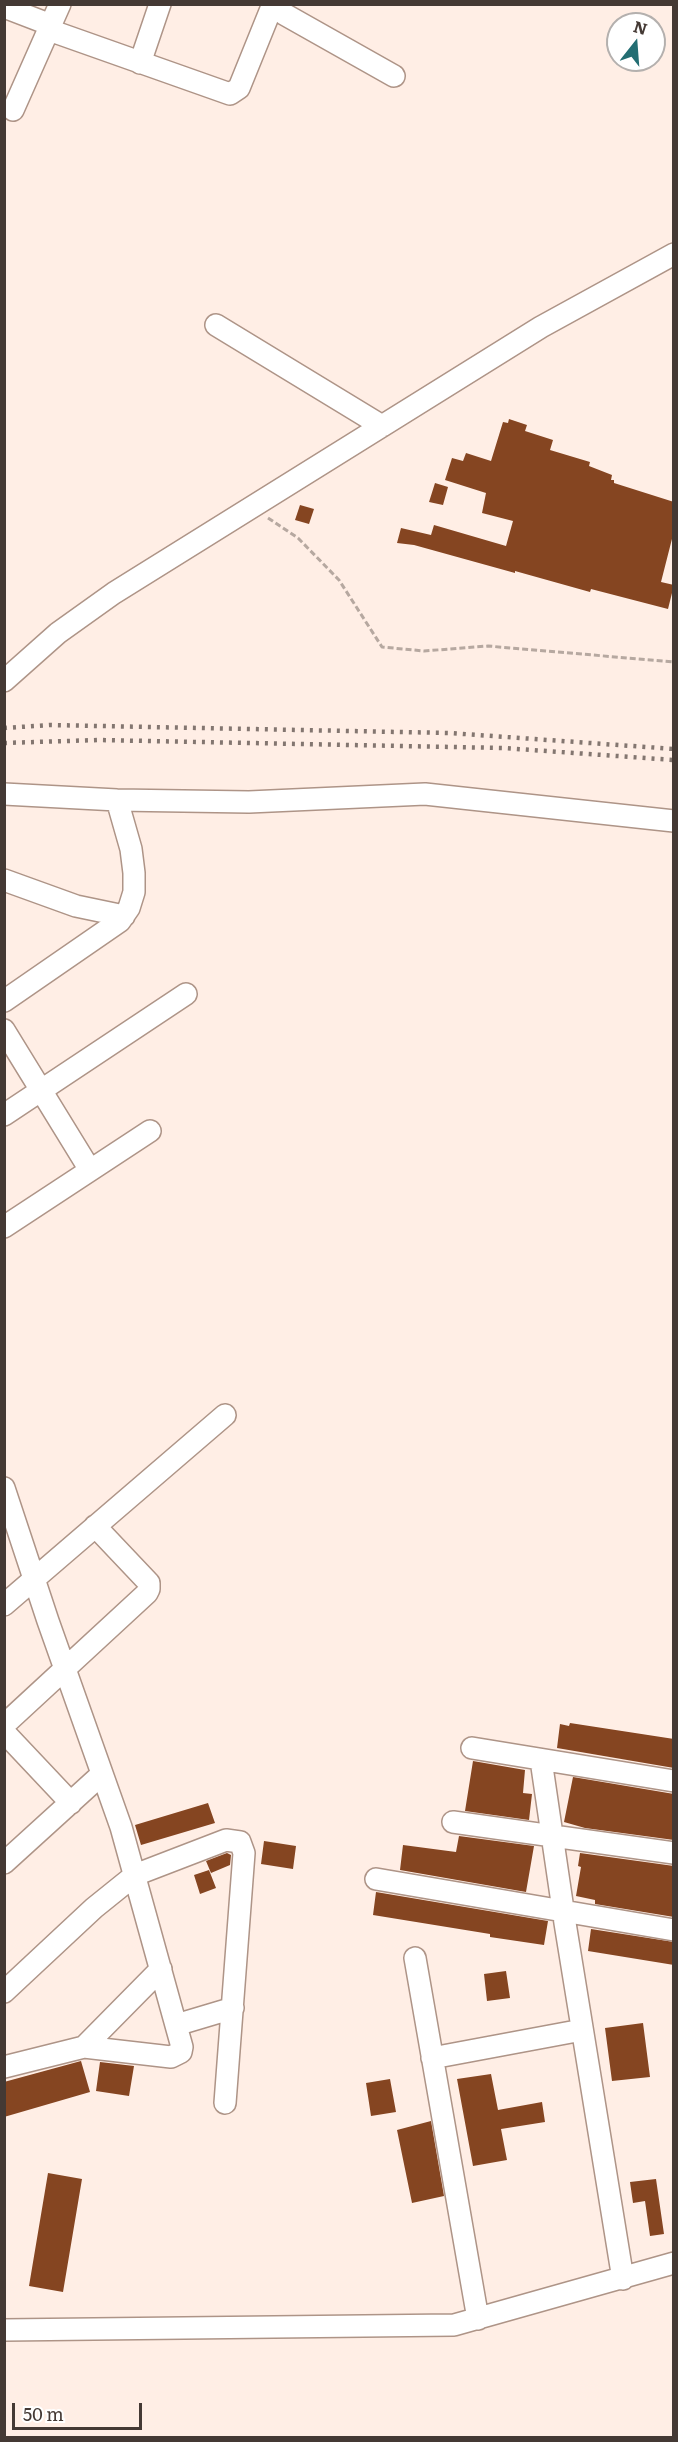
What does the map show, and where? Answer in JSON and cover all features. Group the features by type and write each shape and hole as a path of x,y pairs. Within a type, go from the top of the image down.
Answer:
{"street":[{"path":"14,110 60,4"},
{"path":"140,63 160,4"},
{"path":"4,7 50,28 140,63 230,94 239,88 275,4 284,14 394,76"},
{"path":"4,681 58,633 114,592 541,327 674,254"},
{"path":"216,325 382,426"},
{"path":"4,794 117,800 249,802 425,794 674,821"},
{"path":"4,1001 120,921 129,908 134,892 134,873 131,849 117,800"},
{"path":"4,880 76,906 124,916"},
{"path":"4,1115 186,994"},
{"path":"4,1030 90,1170"},
{"path":"4,1227 150,1131"},
{"path":"4,1605 225,1415"},
{"path":"4,1488 10,1524 34,1578 135,1875 182,2047 181,2052 176,2056 84,2047 4,2067"},
{"path":"4,1725 149,1589 149,1583 95,1526"},
{"path":"4,1731 71,1803"},
{"path":"472,1748 674,1781"},
{"path":"541,1760 623,2279"},
{"path":"4,1863 102,1774"},
{"path":"453,1822 674,1853"},
{"path":"4,1992 94,1908 135,1875 226,1840 240,1842 243,1846 225,2103"},
{"path":"376,1879 674,1930"},
{"path":"415,1958 478,2319"},
{"path":"84,2047 161,1969"},
{"path":"176,2025 232,2008"},
{"path":"432,2058 582,2030"},
{"path":"4,2330 454,2325 674,2263"}],"path":[{"path":"252,507 298,538 339,580 382,647 424,651 488,646 674,662"}],"building":[{"path":"509,419 527,425 525,431 553,440 550,450 590,462 589,466 612,475 611,480 614,480 614,483 674,502 674,531 661,582 674,585 668,609 591,589 590,592 414,545 397,543 401,528 431,535 434,525 506,546 513,521 482,513 486,493 445,480 452,458 463,461 466,453 491,461 503,422 508,423"},
{"path":"435,483 448,487 443,505 429,502"},
{"path":"300,505 314,509 309,524 295,520"},
{"path":"570,1723 674,1739 674,1768 557,1748 560,1724 569,1726"},
{"path":"473,1761 525,1770 523,1793 532,1794 529,1820 465,1811"},
{"path":"573,1777 674,1794 674,1840 585,1828 564,1822"},
{"path":"208,1803 215,1823 141,1845 135,1825"},
{"path":"459,1836 534,1846 526,1892 400,1870 403,1845 456,1852"},
{"path":"264,1841 296,1846 293,1869 261,1864"},
{"path":"227,1853 231,1855 230,1865 211,1873 206,1861"},
{"path":"580,1853 674,1866 674,1917 595,1904 595,1900 576,1896 581,1867 578,1866"},
{"path":"209,1870 216,1888 200,1894 194,1875"},
{"path":"376,1892 548,1921 544,1945 373,1915"},
{"path":"591,1929 674,1942 674,1965 588,1951"},
{"path":"506,1971 510,1998 487,2001 484,1974"},
{"path":"643,2023 650,2077 612,2081 605,2028"},
{"path":"81,2061 90,2092 4,2117 4,2082"},
{"path":"100,2062 134,2066 129,2096 96,2091"},
{"path":"491,2074 498,2110 542,2102 545,2122 501,2129 507,2160 473,2166 457,2079"},
{"path":"390,2079 396,2112 371,2116 366,2083"},
{"path":"431,2121 444,2196 412,2203 397,2130"},
{"path":"48,2173 82,2179 63,2292 29,2286"},
{"path":"656,2179 664,2234 650,2236 645,2201 633,2203 630,2182"}],"railway":[{"path":"4,728 50,725 450,733 674,749"},
{"path":"4,743 98,740 503,748 674,760"}]}
